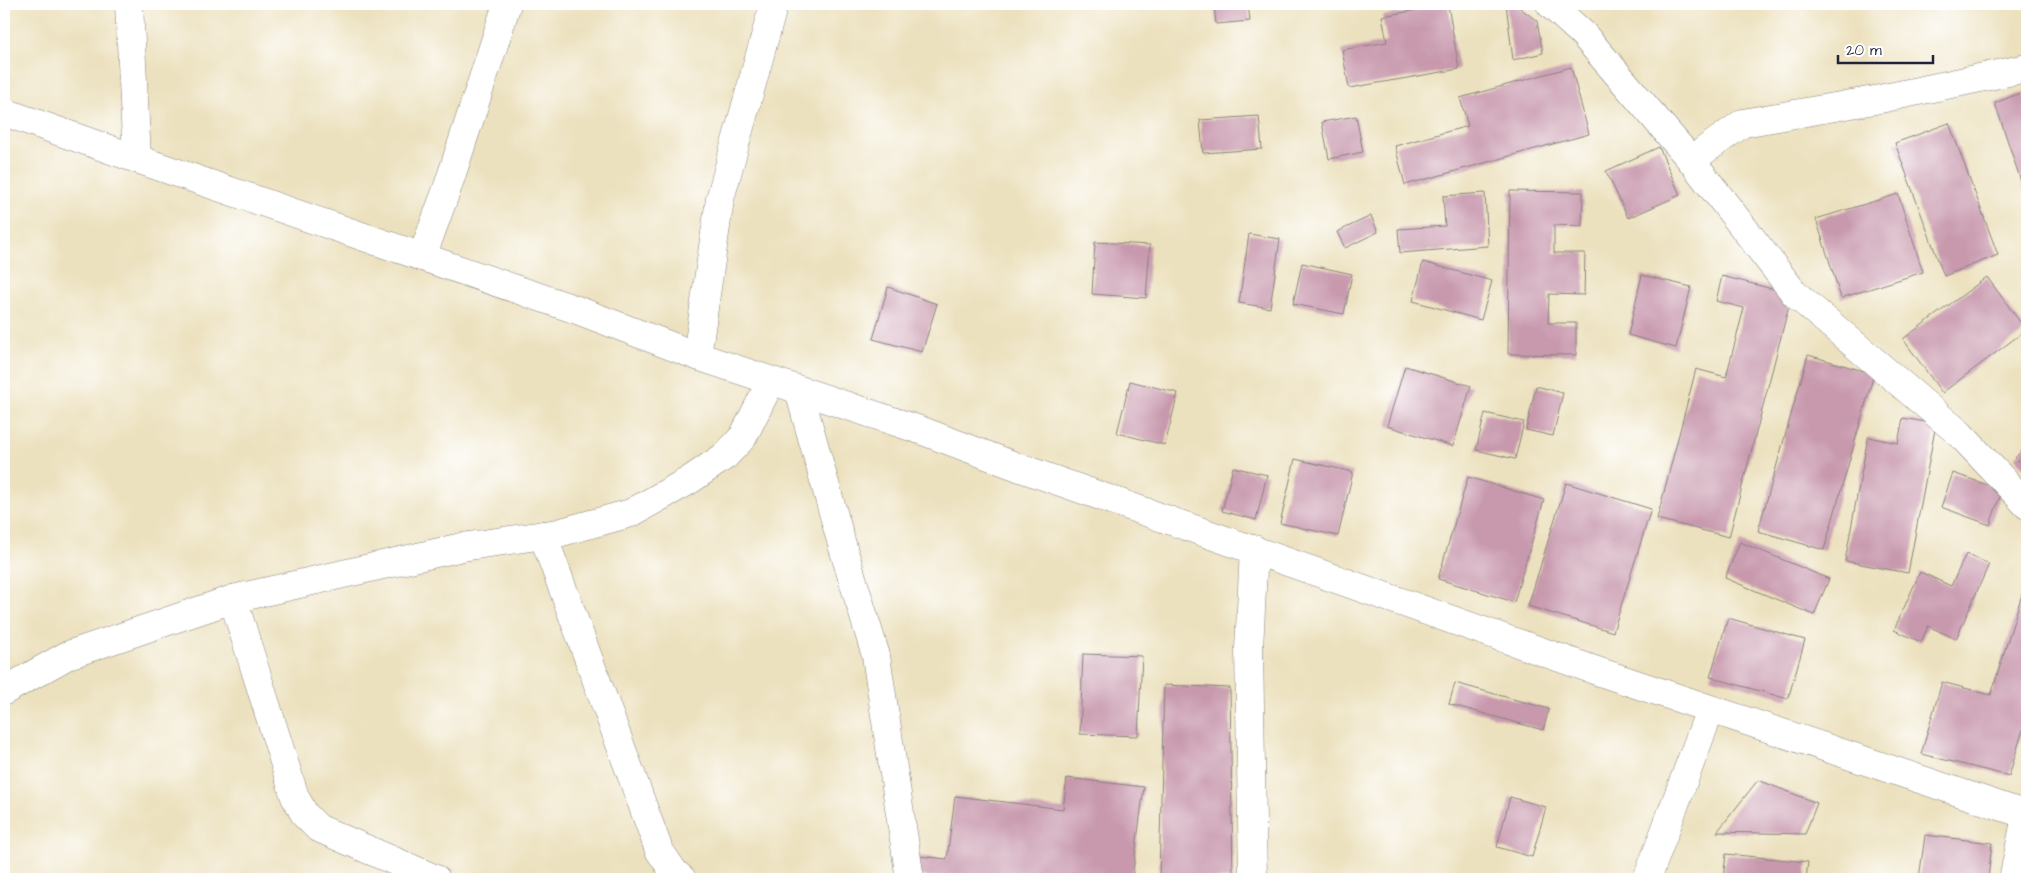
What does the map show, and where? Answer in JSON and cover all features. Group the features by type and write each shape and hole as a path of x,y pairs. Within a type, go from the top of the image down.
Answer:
{"street":[{"path":"129,4 137,159"},
{"path":"422,257 448,186 507,4"},
{"path":"697,356 720,198 774,4"},
{"path":"1550,4 1583,34 1691,160 1795,294 1960,434 2027,505"},
{"path":"1691,160 1743,123 1880,99 2027,68"},
{"path":"4,112 578,310 697,356 920,430 1018,467 1710,710 2027,814 2013,879"},
{"path":"4,691 68,655 233,599 462,548 543,535 631,513 690,480 718,461 743,437 771,381"},
{"path":"799,391 843,548 876,656 910,879"},
{"path":"543,535 659,850 674,872 682,879"},
{"path":"1252,879 1249,649 1254,549"},
{"path":"233,599 295,797 304,815 318,828 436,879"},
{"path":"1647,879 1710,710"}],"building":[{"path":"1214,4 1248,4 1250,21 1216,24"},
{"path":"1506,4 1515,4 1537,21 1543,53 1513,60"},
{"path":"1448,5 1459,69 1349,88 1342,50 1387,42 1382,16"},
{"path":"1571,67 1589,134 1405,185 1395,146 1468,126 1460,98"},
{"path":"2023,92 2027,104 2027,199 1995,103"},
{"path":"1259,116 1262,149 1203,153 1200,120"},
{"path":"1356,116 1363,152 1329,159 1322,122"},
{"path":"1949,123 1998,255 1944,276 1895,143"},
{"path":"1659,147 1680,195 1628,218 1606,171"},
{"path":"1510,191 1583,192 1582,226 1554,225 1554,253 1585,253 1584,295 1549,294 1548,323 1576,323 1576,355 1508,354"},
{"path":"1485,193 1488,246 1400,253 1398,229 1445,226 1443,196"},
{"path":"1898,194 1923,272 1841,298 1816,219"},
{"path":"1371,216 1378,232 1345,248 1337,232"},
{"path":"1249,234 1280,239 1270,308 1239,303"},
{"path":"1095,242 1150,245 1146,298 1092,294"},
{"path":"1423,262 1492,281 1481,320 1413,301"},
{"path":"1302,263 1352,274 1344,314 1293,304"},
{"path":"1642,275 1691,287 1676,348 1628,335"},
{"path":"1722,276 1792,294 1729,537 1657,519 1696,369 1726,377 1744,308 1716,301"},
{"path":"1987,277 2026,330 1942,393 1903,339"},
{"path":"888,287 937,304 922,352 873,339"},
{"path":"1808,355 1874,374 1824,550 1758,531"},
{"path":"1405,366 1471,386 1453,446 1387,426"},
{"path":"1130,381 1178,393 1165,445 1117,433"},
{"path":"1536,386 1563,393 1553,436 1526,430"},
{"path":"1485,413 1524,422 1515,459 1476,450"},
{"path":"1903,418 1936,424 1908,573 1845,561 1868,437 1898,443"},
{"path":"2027,445 2027,470 2015,458"},
{"path":"1295,459 1353,472 1338,536 1280,523"},
{"path":"1233,467 1267,475 1256,520 1222,511"},
{"path":"1953,473 2002,490 1990,525 1941,507"},
{"path":"1468,477 1544,500 1514,602 1438,579"},
{"path":"1566,483 1651,509 1613,632 1528,606"},
{"path":"1740,542 1829,579 1814,615 1725,578"},
{"path":"1966,554 1989,564 1956,639 1928,626 1921,642 1894,630 1920,572 1951,586"},
{"path":"2027,578 2027,716 2009,776 1921,754 1942,682 1991,695"},
{"path":"1728,618 1805,640 1788,699 1710,677"},
{"path":"1083,654 1142,656 1138,736 1080,734"},
{"path":"1455,683 1549,709 1543,730 1449,704"},
{"path":"1164,685 1230,688 1233,879 1159,879"},
{"path":"1067,778 1144,787 1132,879 953,879 916,875 919,856 947,859 955,796 1063,809"},
{"path":"1758,780 1817,803 1805,834 1717,832"},
{"path":"1510,797 1546,807 1532,857 1497,847"},
{"path":"1925,835 1992,843 1988,879 1919,879"},
{"path":"1726,854 1808,862 1806,879 1723,879"}]}
